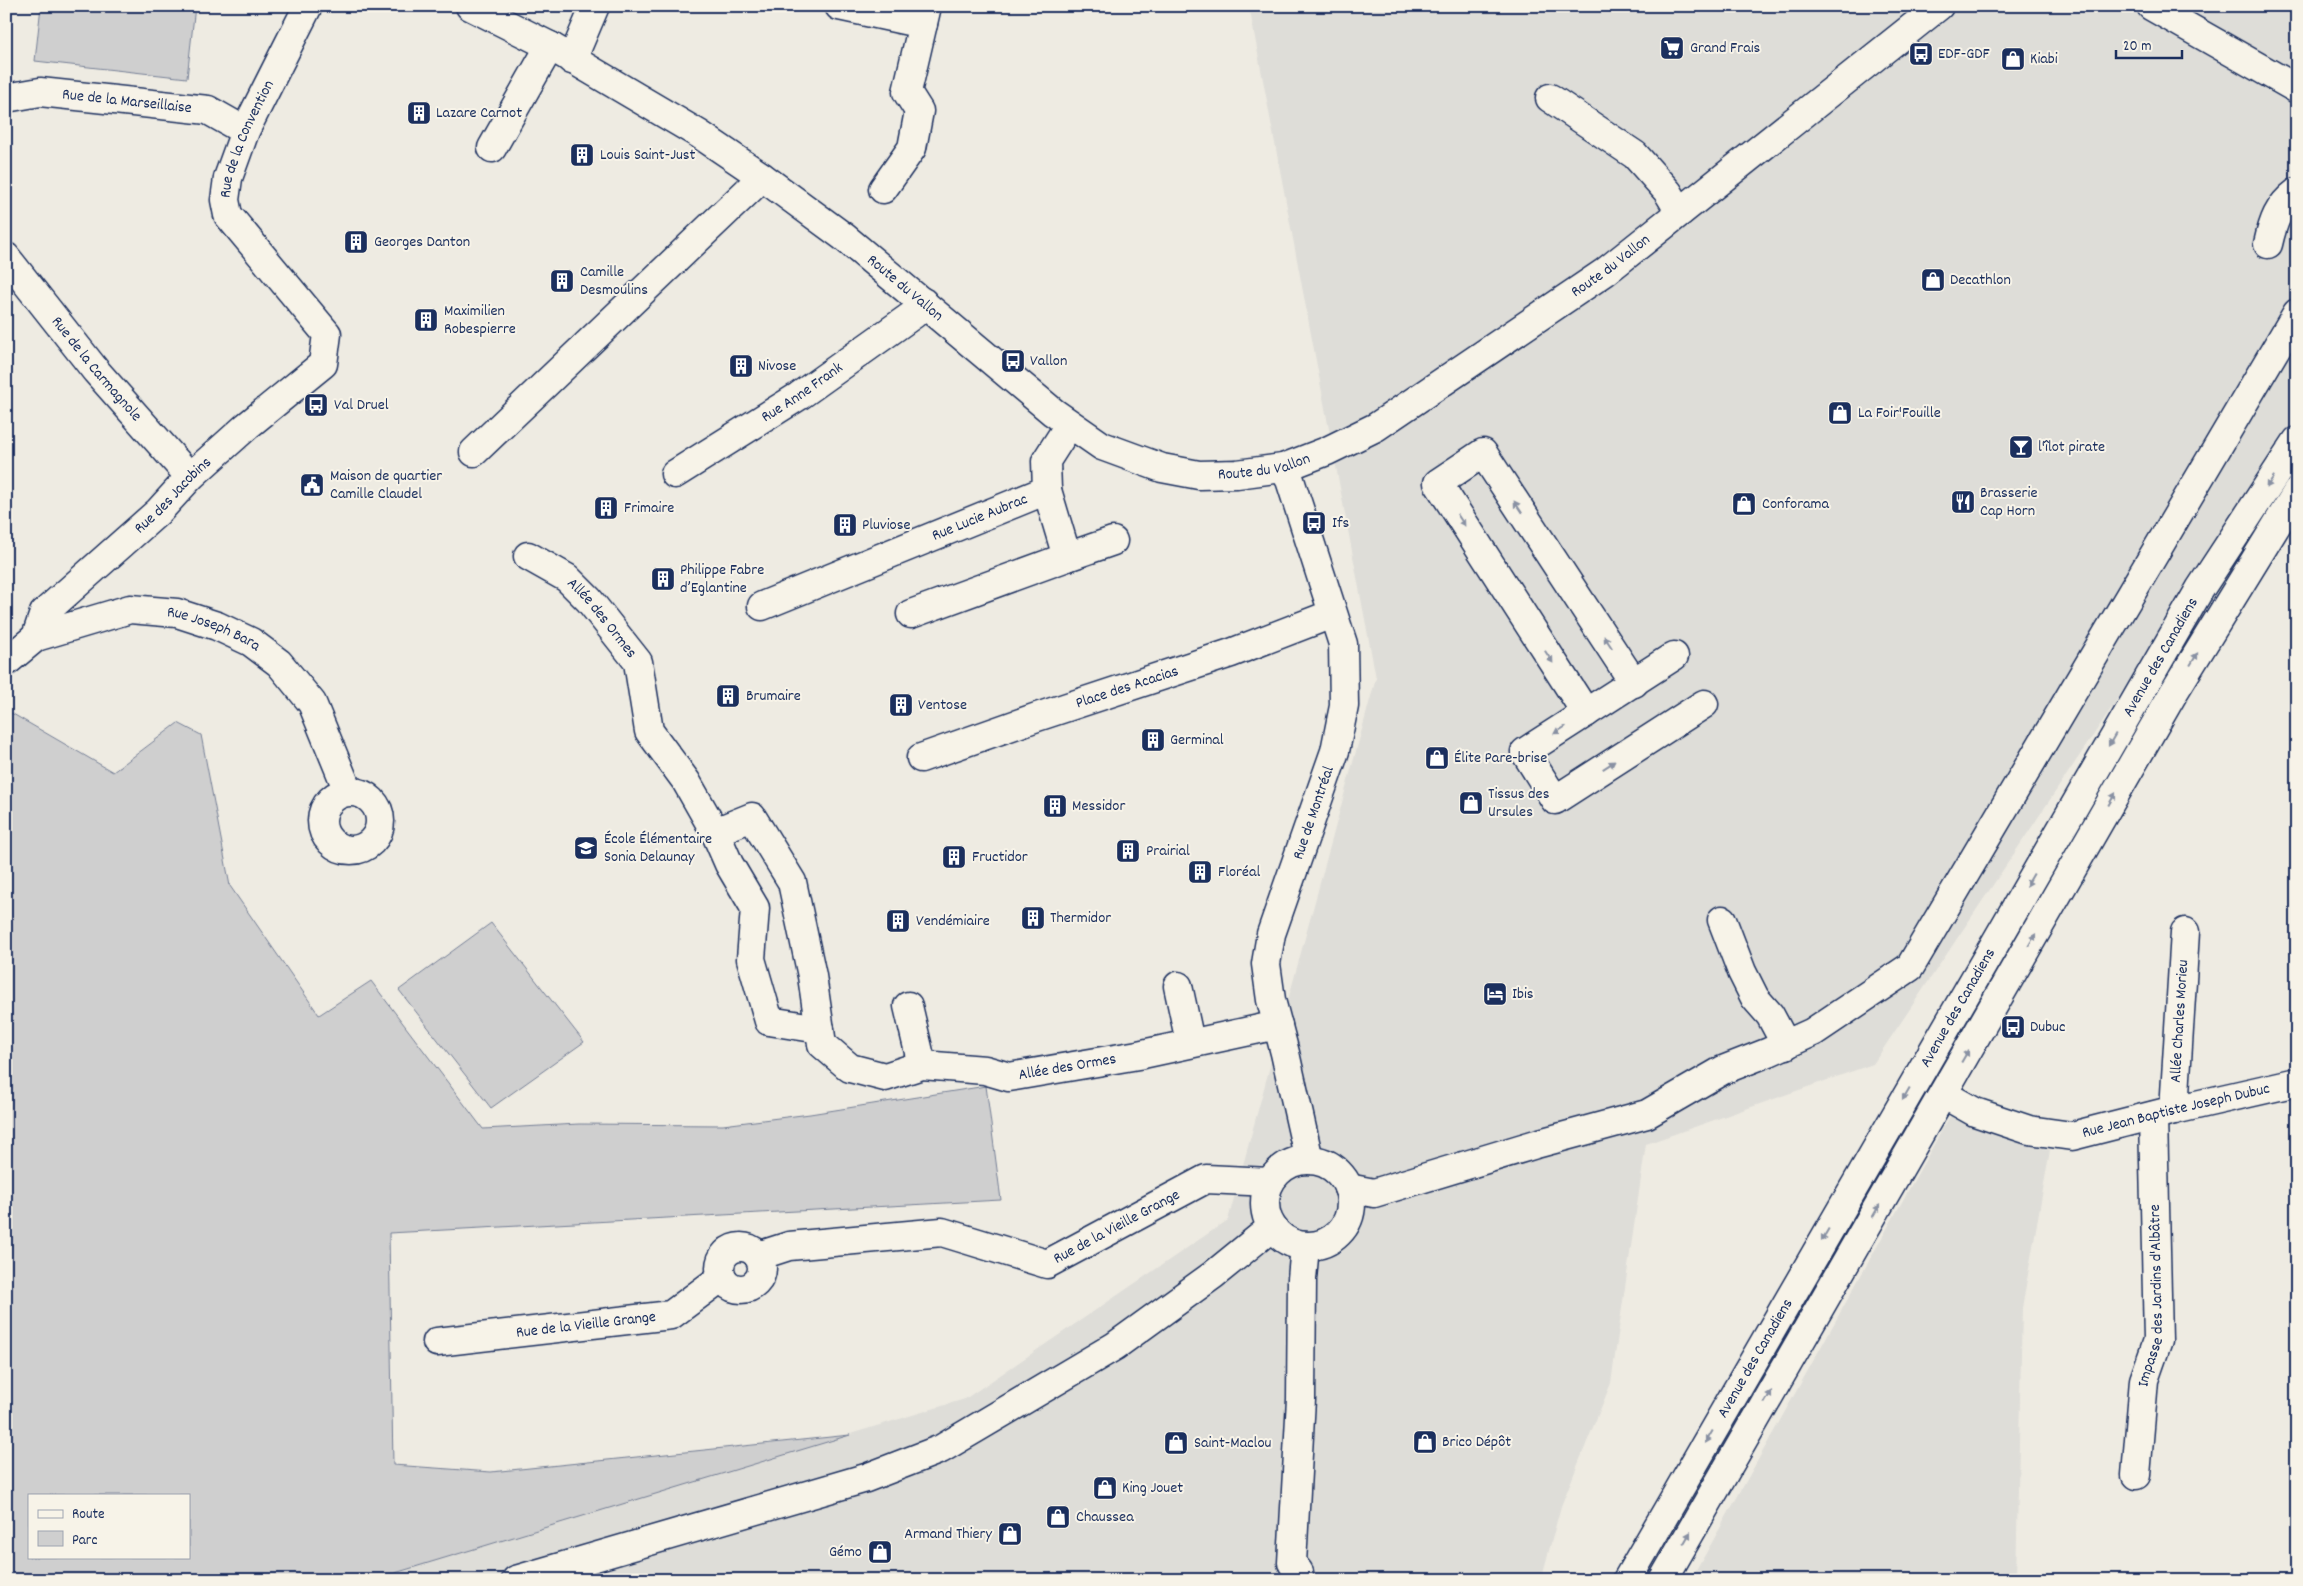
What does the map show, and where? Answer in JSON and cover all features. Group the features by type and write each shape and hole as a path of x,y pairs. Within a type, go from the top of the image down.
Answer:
{"street":[{"name":"Rue de la Convention","path":"308,6 245,131 228,178 225,200 228,215 327,334 323,364"},
{"name":"Route du Vallon","path":"470,6 561,53 699,134 761,176 844,238 1069,425 1102,446 1162,468 1199,474 1237,474 1284,468 1327,451 1376,427 1606,272 1939,6"},
{"path":"492,148 595,6"},
{"path":"840,6 925,15 907,92 919,110 912,148 883,189"},
{"path":"2151,6 2297,89"},
{"name":"Rue de la Marseillaise","path":"6,98 40,92 208,110 245,131"},
{"path":"1550,98 1635,155 1668,192 1680,212"},
{"path":"474,452 746,193 761,176"},
{"path":"2268,244 2274,218 2286,200 2297,192"},
{"name":"Rue de la Carmagnole","path":"6,257 96,371 190,477"},
{"name":"Rue Anne Frank","path":"674,474 806,390 914,314 922,302"},
{"path":"1348,1188 1374,1193 1536,1144 1647,1114 1723,1070 1813,1032 1910,967 2297,313"},
{"name":"Rue des Jacobins","path":"36,637 44,612 158,511 190,477 247,426 323,364"},
{"name":"Rue Lucie Aubrac","path":"762,606 1047,490 1046,461 1069,425"},
{"name":"Avenue des Canadiens","path":"1627,1580 2200,589 2297,441"},
{"path":"1586,713 1438,484 1483,453 1634,683"},
{"name":"Rue de Montréal","path":"1284,468 1290,480 1343,644 1344,706 1336,751 1271,934 1266,964 1272,1000 1309,1160"},
{"path":"1047,490 1066,557"},
{"name":"Avenue des Canadiens","path":"1663,1580 2174,692 2294,500"},
{"path":"911,614 1113,541"},
{"name":"Allée des Ormes","path":"528,556 567,578 589,600 638,662 649,731 686,781 715,832 729,864 755,908 751,959 769,1021 820,1029"},
{"name":"Rue Joseph Bara","path":"6,662 36,637 130,609 177,613 217,626 251,642 279,663 312,703 348,791"},
{"name":"Place des Acacias","path":"920,758 1037,716 1231,653 1332,614"},
{"path":"1674,656 1525,752 1555,800 1704,704"},
{"name":"Allée des Ormes","path":"715,832 752,817 792,882 812,976 822,1044 850,1068 885,1077 922,1066 985,1070 1009,1076 1138,1055 1190,1042 1278,1025"},
{"path":"1722,920 1742,972 1755,998 1770,1015 1786,1044"},
{"name":"Allée Charles Morieu","path":"2163,1113 2185,932"},
{"path":"1178,986 1190,1042"},
{"path":"908,1006 922,1066"},
{"name":"Rue Jean Baptiste Joseph Dubuc","path":"1943,1094 1974,1112 2028,1130 2072,1136 2297,1082"},
{"name":"Impasse des Jardins d'Albâtre","path":"2136,1475 2144,1380 2158,1340 2163,1113"},
{"path":"1309,1160 1332,1168 1342,1177 1348,1188 1351,1200 1350,1212 1339,1234 1317,1246 1292,1243 1280,1237 1272,1227 1267,1216 1265,1204 1270,1182 1287,1166 1309,1160"},
{"name":"Rue de la Vieille Grange","path":"437,1342 671,1315 722,1278 721,1262 731,1250 746,1248 758,1256 789,1246 942,1232 1047,1264 1206,1179 1270,1182"},
{"path":"516,1580 568,1572 866,1478 942,1449 1115,1346 1213,1274 1272,1227"},
{"path":"1290,1574 1301,1399 1302,1278 1305,1246"}],"shaded area":[{"path":"1249,6 2297,6 2297,431 1873,1064 1646,1144 1611,1383 1561,1506 1541,1580 372,1580 965,1399 1228,1220 1376,678"},
{"path":"1951,1114 2050,1150 2022,1308 2016,1580 1691,1580"}],"green space":[{"path":"41,6 195,6 187,78 35,61"},
{"path":"6,710 113,772 178,723 201,735 230,886 319,1015 371,981 483,1129 579,1124 723,1125 810,1114 986,1086 1001,1200 389,1233 393,1465 491,1472 850,1435 372,1580 6,1580"},
{"path":"491,923 584,1042 491,1108 399,990"}],"place":[{"name":"Grand Frais","path":"1672,48"},
{"name":"EDF-GDF","path":"1921,54"},
{"name":"Kiabi","path":"2013,59"},
{"name":"Lazare Carnot","path":"419,113"},
{"name":"Louis Saint-Just","path":"582,155"},
{"name":"Georges Danton","path":"356,242"},
{"name":"Decathlon","path":"1933,280"},
{"name":"Camille Desmoulins","path":"562,281"},
{"name":"Maximilien Robespierre","path":"426,320"},
{"name":"Vallon","path":"1013,361"},
{"name":"Nivose","path":"741,366"},
{"name":"Val Druel","path":"316,405"},
{"name":"La Foir'Fouille","path":"1840,413"},
{"name":"l'îlot pirate","path":"2021,447"},
{"name":"Maison de quartier Camille Claudel","path":"312,485"},
{"name":"Brasserie Cap Horn","path":"1963,502"},
{"name":"Conforama","path":"1744,504"},
{"name":"Frimaire","path":"606,508"},
{"name":"Ifs","path":"1314,523"},
{"name":"Pluviose","path":"845,525"},
{"name":"Philippe Fabre d’Eglantine","path":"663,579"},
{"name":"Brumaire","path":"728,696"},
{"name":"Ventose","path":"901,705"},
{"name":"Germinal","path":"1153,740"},
{"name":"Élite Pare-brise","path":"1437,758"},
{"name":"Tissus des Ursules","path":"1471,803"},
{"name":"Messidor","path":"1055,806"},
{"name":"École Élémentaire Sonia Delaunay","path":"586,848"},
{"name":"Prairial","path":"1128,851"},
{"name":"Fructidor","path":"954,857"},
{"name":"Floréal","path":"1200,872"},
{"name":"Thermidor","path":"1033,918"},
{"name":"Vendémiaire","path":"898,921"},
{"name":"Ibis","path":"1495,994"},
{"name":"Dubuc","path":"2013,1027"},
{"name":"Brico Dépôt","path":"1425,1442"},
{"name":"Saint-Maclou","path":"1176,1443"},
{"name":"King Jouet","path":"1105,1488"},
{"name":"Chaussea","path":"1058,1517"},
{"name":"Armand Thiery","path":"1010,1534"},
{"name":"Gémo","path":"880,1552"}]}
